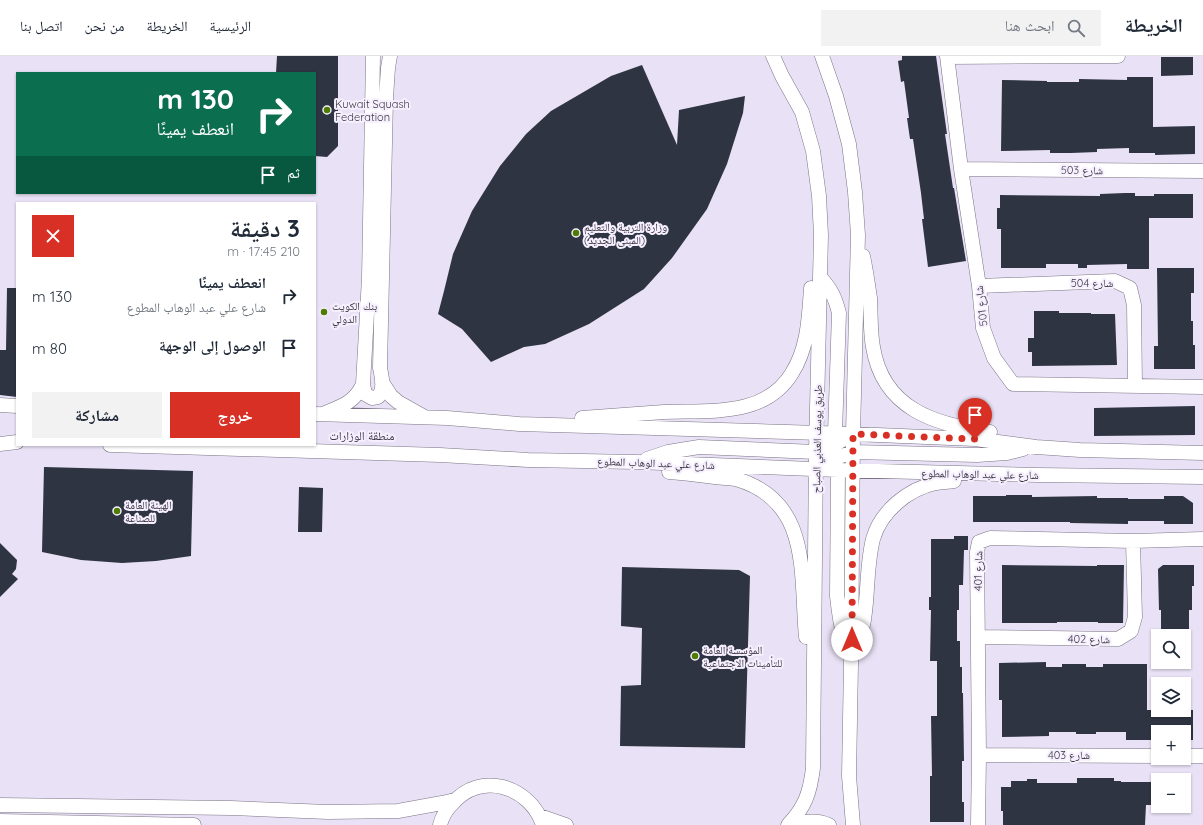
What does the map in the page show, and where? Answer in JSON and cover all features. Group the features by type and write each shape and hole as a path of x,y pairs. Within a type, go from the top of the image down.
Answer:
{"street":[{"path":"373,56 369,278 363,384 365,394 372,398 378,397 381,393 382,382 380,368 386,98 390,56"},
{"path":"768,56 782,76"},
{"name":"طريق يوسف العذبي الصباح","path":"773,56 782,76 802,112 813,151 819,196 821,234 816,432 835,452"},
{"name":"طريق يوسف العذبي الصباح","path":"788,825 798,815 806,801 811,785 813,768 816,469 853,434 858,234 855,192 849,144 836,96 822,56"},
{"path":"947,57 1118,56"},
{"name":"شارع 501","path":"947,57 961,168 979,286 983,328 994,358 1013,384 1203,387"},
{"name":"شارع 503","path":"961,168 1203,171"},
{"path":"519,424 542,420 665,412 710,412 735,409 751,405 766,398 781,388 792,374 800,358 808,320 812,272 821,234"},
{"path":"858,234 870,297 873,346 877,365 885,381 897,398 915,412 936,421 959,427 1032,438 1080,450"},
{"path":"820,277 829,287 836,300 839,313 835,452 837,596 843,636 851,659"},
{"name":"شارع 504","path":"979,286 1115,281 1130,288 1134,305 1135,385"},
{"path":"382,382 391,396 401,404 425,418"},
{"path":"318,414 349,402 359,393 363,384"},
{"path":"0,405 16,406"},
{"name":"شارع علي عبد الوهاب المطوع","path":"318,414 447,418 519,424 816,432 853,470 1038,476 1203,477"},
{"name":"شارع علي عبد الوهاب المطوع","path":"143,446 816,469 853,434 975,439 1036,447 1080,450 1203,453"},
{"path":"0,444 16,442"},
{"path":"637,462 668,452 699,447 977,455 1007,453 1036,447"},
{"path":"528,460 608,465 734,479 763,491 786,513 798,544 801,562 804,618 813,709"},
{"path":"853,470 849,776 853,825"},
{"path":"851,659 863,626 870,555 874,538 881,522 891,508 904,496 920,488 936,483 1038,476"},
{"name":"شارع 401","path":"978,825 979,755 977,552 980,542 990,538 1133,541 1203,539"},
{"name":"شارع 402","path":"978,637 1118,639 1131,631 1135,617 1133,541"},
{"name":"شارع 403","path":"979,755 1151,756"},
{"path":"1191,756 1203,756"},
{"path":"440,825 446,810 455,800 473,788 487,786 500,786 513,790 525,797 542,821 566,825"},
{"path":"0,804 231,808 328,812 398,811 455,800"},
{"path":"0,822 194,825"},
{"path":"794,825 804,822 824,823 829,825"}],"building":[{"name":"Kuwait Squash Federation","path":"277,56 338,56 338,146 327,157 316,156 316,72 276,72"},
{"path":"902,56 936,56 947,134 945,134 966,261 928,267 922,219 924,219 921,193 913,139 910,139 904,81 901,82 898,61 902,60"},
{"path":"1161,57 1193,57 1193,75 1161,76"},
{"name":"وزارة التربية والتعليم (المبنى الجديد)","path":"642,65 677,145 679,110 745,96 743,113 727,164 707,209 672,258 644,289 589,324 545,344 524,347 491,362 462,329 438,314 453,254 472,211 500,166 526,134 551,111 611,76"},
{"path":"1127,77 1153,77 1153,127 1195,126 1195,154 1155,155 1155,153 1129,153 1129,148 1097,149 1097,152 1071,153 1050,153 1050,150 1001,151 1002,80 1079,82 1079,79 1127,80"},
{"path":"1135,193 1135,196 1154,196 1154,194 1193,194 1193,218 1149,218 1149,269 1127,269 1127,264 1087,265 1087,268 1078,268 1078,264 1046,264 1046,268 1001,268 1001,229 997,229 997,208 1000,208 1000,195 1100,196 1100,194"},
{"path":"1157,268 1194,268 1194,293 1191,293 1191,321 1193,321 1193,345 1195,345 1195,369 1154,369 1154,346 1158,346"},
{"path":"7,288 16,288 16,397 0,395 0,350 6,350"},
{"path":"1034,311 1115,314 1117,365 1032,366 1032,352 1028,352 1028,338 1034,338"},
{"path":"1195,406 1195,435 1094,436 1094,408"},
{"name":"الهيئة العامة للصناعة","path":"44,467 193,471 191,556 156,561 122,563 81,560 42,552"},
{"path":"299,487 323,488 322,532 298,532"},
{"path":"1032,495 1032,497 1097,496 1097,498 1128,499 1164,499 1164,496 1183,496 1193,503 1193,524 1164,524 1164,521 1128,521 1128,524 1070,522 973,522 973,496"},
{"path":"954,536 968,536 968,550 964,550 963,585 959,585 959,610 957,610 957,641 960,641 960,667 962,667 963,693 964,761 962,761 962,802 964,802 964,822 930,822 930,776 932,776 931,716 937,716 937,661 930,661 931,610 929,610 929,597 931,597 931,539 954,539"},
{"path":"0,543 17,560 16,569 12,574 18,579 0,597"},
{"path":"1002,565 1124,565 1123,623 1002,623"},
{"path":"1163,565 1194,565 1194,586 1192,586 1192,610 1189,610 1189,629 1161,629 1158,569"},
{"name":"المؤسسة العامة للتأمينات الاجتماعية","path":"622,567 739,570 750,576 745,748 620,746 621,686 641,685 642,628 621,626"},
{"path":"1046,662 1046,667 1062,667 1062,664 1086,664 1086,667 1103,667 1103,664 1147,664 1147,710 1151,710 1151,717 1191,717 1191,710 1193,710 1193,740 1191,740 1191,725 1151,725 1151,740 1126,740 1126,732 1076,734 1076,732 1049,732 1049,736 1002,737 1002,700 999,700 999,663"},
{"path":"1077,778 1114,778 1114,781 1121,782 1151,782 1151,805 1146,805 1145,825 1003,825 1003,811 1001,811 1001,787 1011,787 1011,781 1027,781 1027,779 1037,779 1037,783 1077,783"}],"place":[{"name":"Kuwait Squash Federation","path":"327,110"},
{"name":"وزارة التربية والتعليم (المبنى الجديد)","path":"576,233"},
{"name":"بنك الكويت الدولي","path":"324,312"},
{"name":"الهيئة العامة للصناعة","path":"117,511"},
{"name":"المؤسسة العامة للتأمينات الاجتماعية","path":"695,656"}],"district":[{"name":"منطقة الوزارات","path":"362,435"}],"route":[{"path":"852,640 853,434 975,439"}]}
